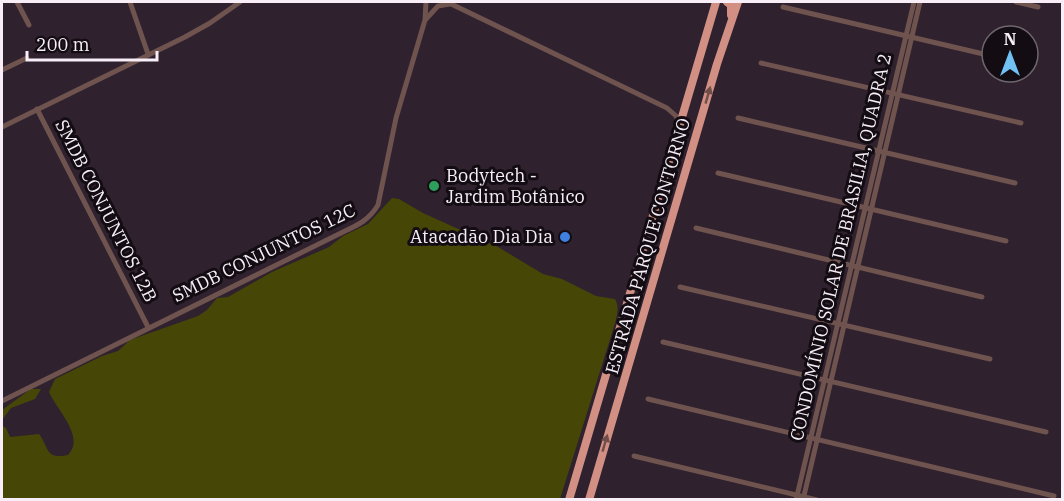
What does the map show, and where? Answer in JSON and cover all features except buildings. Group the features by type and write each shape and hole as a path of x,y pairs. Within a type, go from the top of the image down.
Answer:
{"highway":[{"name":"ESTRADA PARQUE CONTORNO","path":"569,500 717,2"},
{"path":"727,2 731,5 731,16"},
{"name":"ESTRADA PARQUE CONTORNO","path":"589,500 731,16 738,2"}],"street":[{"path":"17,2 29,25"},
{"path":"130,2 148,54"},
{"path":"2,127 210,23 240,2"},
{"name":"SMDB CONJUNTOS 12C","path":"2,401 365,221 372,215 378,205 396,118 425,20 426,2"},
{"path":"447,2 667,108 676,116 680,124"},
{"name":"CONDOMÍNIO SOLAR DE BRASILIA, QUADRA 2","path":"909,36 914,2"},
{"name":"CONDOMÍNIO SOLAR DE BRASILIA, QUADRA 2","path":"800,498 909,36 920,2"},
{"path":"1016,2 1038,7"},
{"path":"425,20 438,6 454,4"},
{"path":"783,7 980,53"},
{"path":"2,70 27,58"},
{"path":"761,63 1021,123"},
{"path":"667,108 679,107 687,103"},
{"name":"SMDB CONJUNTOS 12B","path":"37,109 148,327"},
{"path":"738,118 1015,183"},
{"path":"718,173 1006,241"},
{"path":"696,228 982,297"},
{"path":"680,287 990,359"},
{"path":"663,342 1046,432"},
{"path":"648,399 1054,496"},
{"path":"634,456 800,498 817,500"}],"shaded area":[{"path":"392,198 399,199 423,213 498,247 543,274 562,279 596,296 615,299 617,303 616,320 560,499 2,499 2,426 6,428 10,437 39,434 51,454 55,456 68,455 73,448 72,432 49,392 55,379 102,356 118,351 130,340 198,316 207,310 217,298 228,297 272,272 329,247 343,236 368,224"},
{"path":"31,389 41,389 35,399 11,408 2,420 2,410"}],"place":[{"name":"Bodytech - Jardim Botânico","path":"434,186"},
{"name":"Atacadão Dia Dia","path":"565,237"}]}
